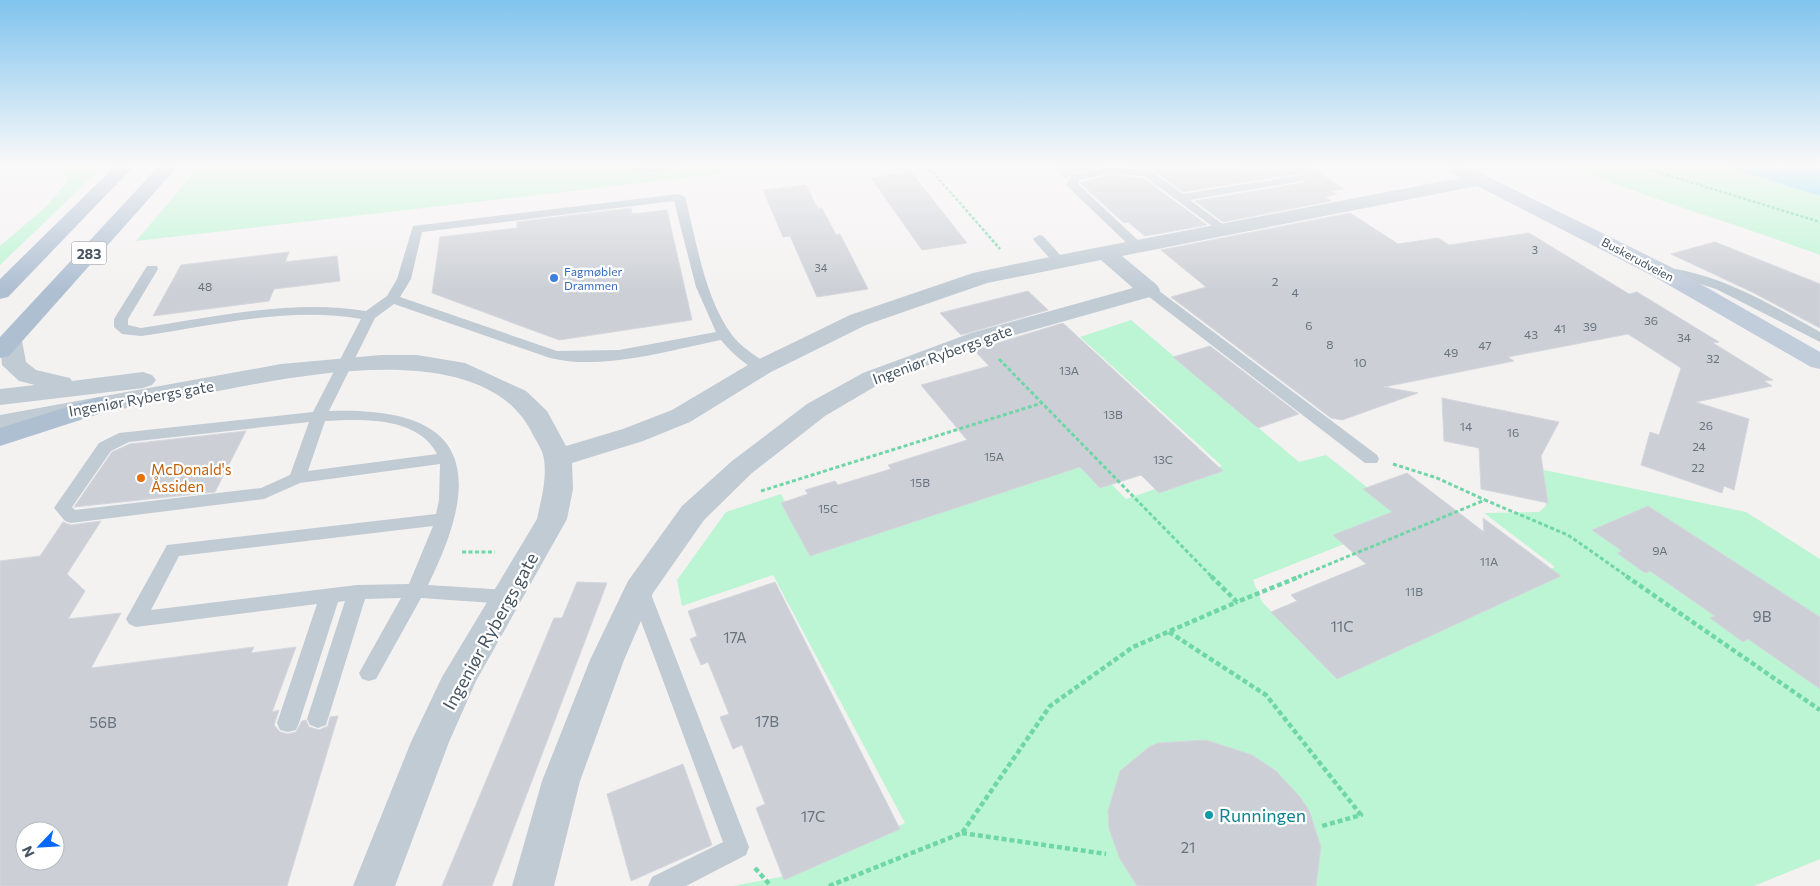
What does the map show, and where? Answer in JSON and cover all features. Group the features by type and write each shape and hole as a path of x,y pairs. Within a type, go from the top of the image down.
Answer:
{"main road":[{"name":"283","path":"0,292 84,207"},
{"name":"283","path":"5,346 131,207"},
{"name":"Buskerudveien","path":"1534,207 1661,271 1820,362"},
{"path":"0,437 93,396"}],"street":[{"path":"558,458 617,441 681,416 762,367 858,320 981,278 1059,261 1343,207"},
{"path":"1106,252 1149,290"},
{"name":"Ingeniør Rybergs gate","path":"533,886 561,782 606,660 639,590 693,513 742,467 816,410 872,378 980,338 1149,290"},
{"path":"5,346 14,365 28,376 93,396"},
{"name":"Ingeniør Rybergs gate","path":"0,396 93,396 345,364 416,362 456,368 484,379 517,396 538,417 558,458 558,489 552,519 460,678 430,742 374,886"},
{"name":"Ingeniør Rybergs gate","path":"0,423 93,396"}],"lane":[{"path":"297,478 319,416 369,316 392,299 404,279 417,229 594,207"},
{"path":"682,207 714,316 724,335 740,352 762,367"},
{"path":"1094,207 1138,247"},
{"path":"1194,207 1224,231"},
{"path":"1039,240 1059,261"},
{"path":"152,269 121,319 121,327 127,331 141,332 302,311 334,310 369,316"},
{"path":"1661,271 1677,271 1698,278 1756,304 1820,338"},
{"path":"1149,290 1371,458"},
{"path":"392,299 555,355 579,358 615,356 724,335"},
{"path":"368,673 416,591 444,519 450,473 447,458 438,440 424,430 405,422 372,418 319,416 125,437 104,447 63,508 70,517 264,493 297,478 447,458"},
{"path":"444,519 173,550 136,619 357,592 416,591 508,597"},
{"path":"639,590 737,848 661,886"},
{"path":"318,719 357,592"},
{"path":"288,723 330,595"}],"path":[{"path":"963,207 1019,270"},
{"path":"1772,207 1820,222"},
{"path":"980,338 1237,602"},
{"path":"759,492 1042,403"},
{"path":"1371,458 1436,478 1568,535 1820,710"},
{"path":"962,833 1050,706 1133,647 1237,602 1486,500"},
{"path":"431,552 534,552"},
{"path":"1169,631 1266,695 1361,815 1322,826"},
{"path":"829,886 962,833 1106,854"}],"green space":[{"path":"45,207 60,207 0,265 0,246"},
{"path":"165,207 429,207 136,241"},
{"path":"1682,207 1820,207 1820,255"},
{"path":"1131,320 1299,462 1326,455 1408,519 1253,580 1262,602 1327,668 1555,567 1484,513 1539,512 1546,506 1544,470 1746,512 1820,559 1820,859 1754,886 733,886 795,874 905,823 773,575 682,606 677,580 726,512 781,494 810,546 1046,417 1126,499 1222,466 1080,337"}],"building":[{"path":"770,207 822,208 836,235 840,234 868,289 817,297 790,236 783,237"},
{"path":"892,207 939,207 967,243 922,250"},
{"path":"1107,207 1183,207 1207,225 1145,236 1128,222 1124,223"},
{"path":"1203,207 1298,207 1223,222"},
{"path":"631,208 632,214 667,210 692,320 559,340 432,293 440,237 517,228 517,222"},
{"path":"1350,213 1398,244 1438,238 1449,245 1529,233 1629,294 1637,292 1719,342 1713,343 1773,380 1764,381 1772,386 1696,402 1749,419 1734,490 1724,486 1722,493 1641,465 1650,432 1659,435 1681,368 1628,334 1508,357 1514,361 1384,387 1418,393 1342,420 1331,418 1171,297 1206,287 1161,250"},
{"path":"1715,242 1820,284 1820,328 1752,292 1671,254"},
{"path":"289,252 285,262 337,256 340,281 274,289 269,301 153,316 181,265"},
{"path":"1028,291 1048,310 961,335 940,313"},
{"path":"1063,323 1223,471 1159,493 1141,475 1100,488 1080,467 810,556 781,503 808,494 805,490 835,481 838,485 891,469 888,465 967,440 921,385 989,366 974,350"},
{"path":"1210,346 1299,414 1258,428 1173,357"},
{"path":"1442,398 1559,422 1541,456 1548,503 1481,489 1479,448 1444,441"},
{"path":"246,431 215,492 74,507 112,452 130,444"},
{"path":"1407,473 1484,532 1483,518 1561,576 1337,679 1271,612 1297,601 1291,595 1366,564 1333,535 1392,512 1363,489"},
{"path":"1648,506 1820,617 1820,689 1748,639 1743,642 1710,618 1715,616 1650,571 1645,573 1617,553 1622,551 1592,530"},
{"path":"101,521 67,574 85,591 68,619 121,613 91,668 254,647 251,653 296,647 272,712 279,710 274,725 280,732 288,734 296,732 302,721 306,720 309,727 319,730 328,726 330,717 338,716 287,886 0,886 0,561 40,556 63,522 71,525"},
{"path":"577,582 607,583 492,886 442,886 554,618 562,618"},
{"path":"775,582 900,829 784,880 756,808 765,804 742,745 733,749 720,717 729,714 708,662 701,665 690,639 697,636 688,611"},
{"name":"Runningen","path":"1206,740 1252,755 1276,771 1300,797 1309,810 1321,847 1316,886 1137,886 1120,859 1109,829 1108,811 1120,771 1149,747 1158,743"},
{"path":"683,764 712,845 631,881 607,794"}],"place":[{"name":"Fagmøbler Drammen","path":"554,278"},
{"name":"McDonald's Åssiden","path":"141,478"},
{"name":"Runningen","path":"1209,815"}]}
